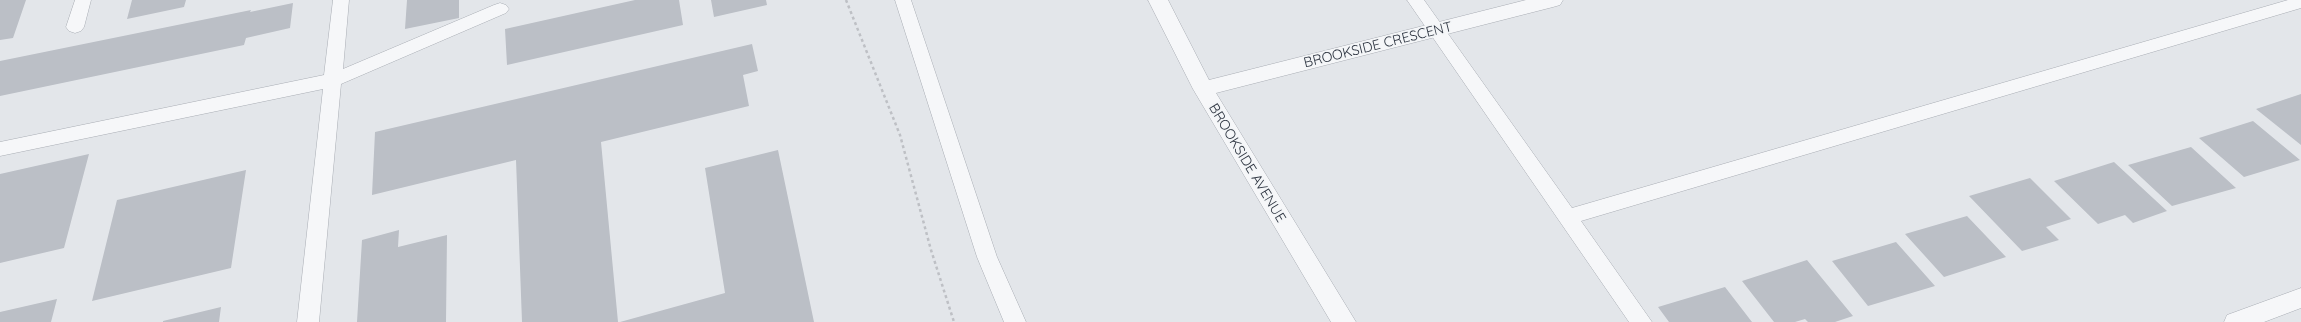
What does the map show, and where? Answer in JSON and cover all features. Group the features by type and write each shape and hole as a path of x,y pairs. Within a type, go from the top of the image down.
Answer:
{"street":[{"name":"BROOKSIDE AVENUE","path":"1158,0 1203,89 1344,322"},
{"name":"BROOKSIDE CRESCENT","path":"1203,89 1553,0"},
{"path":"2236,322 2301,298"}],"lane":[{"path":"75,26 83,0"},
{"path":"308,322 341,0"},
{"path":"903,0 987,257 1015,322"},
{"path":"1415,0 1641,322"},
{"path":"1567,217 2301,2"},
{"path":"0,149 333,80 500,9"}],"path":[{"path":"846,0 900,135 931,250 954,322"}],"building":[{"path":"0,0 26,0 13,38 0,40"},
{"path":"132,0 186,0 184,7 127,19"},
{"path":"407,0 459,0 459,18 405,29"},
{"path":"635,0 679,0 683,25 507,65 505,29"},
{"path":"711,0 766,0 767,5 714,17"},
{"path":"293,3 290,28 246,38 244,45 0,96 0,61 251,10 250,12"},
{"path":"752,44 758,71 743,75 749,106 601,142 618,322 522,322 516,160 372,195 375,132"},
{"path":"2301,94 2301,145 2256,109"},
{"path":"2253,121 2300,160 2244,177 2199,138"},
{"path":"2191,147 2236,188 2172,206 2128,165"},
{"path":"778,150 814,322 620,322 725,293 705,168"},
{"path":"89,154 64,248 0,263 0,174"},
{"path":"2114,162 2167,211 2133,223 2125,215 2098,224 2054,181"},
{"path":"246,170 231,268 92,301 117,200"},
{"path":"2030,178 2071,219 2046,227 2059,240 2022,251 1969,196"},
{"path":"1967,216 2006,257 1944,277 1905,234"},
{"path":"399,230 398,247 447,235 446,322 357,322 362,240"},
{"path":"1896,242 1935,286 1868,306 1832,261"},
{"path":"1807,260 1853,316 1835,322 1808,322 1805,319 1795,322 1774,322 1742,281"},
{"path":"1725,287 1752,322 1669,322 1658,307"},
{"path":"57,299 51,322 0,322 0,312"},
{"path":"221,307 219,322 163,322 163,321"}]}
